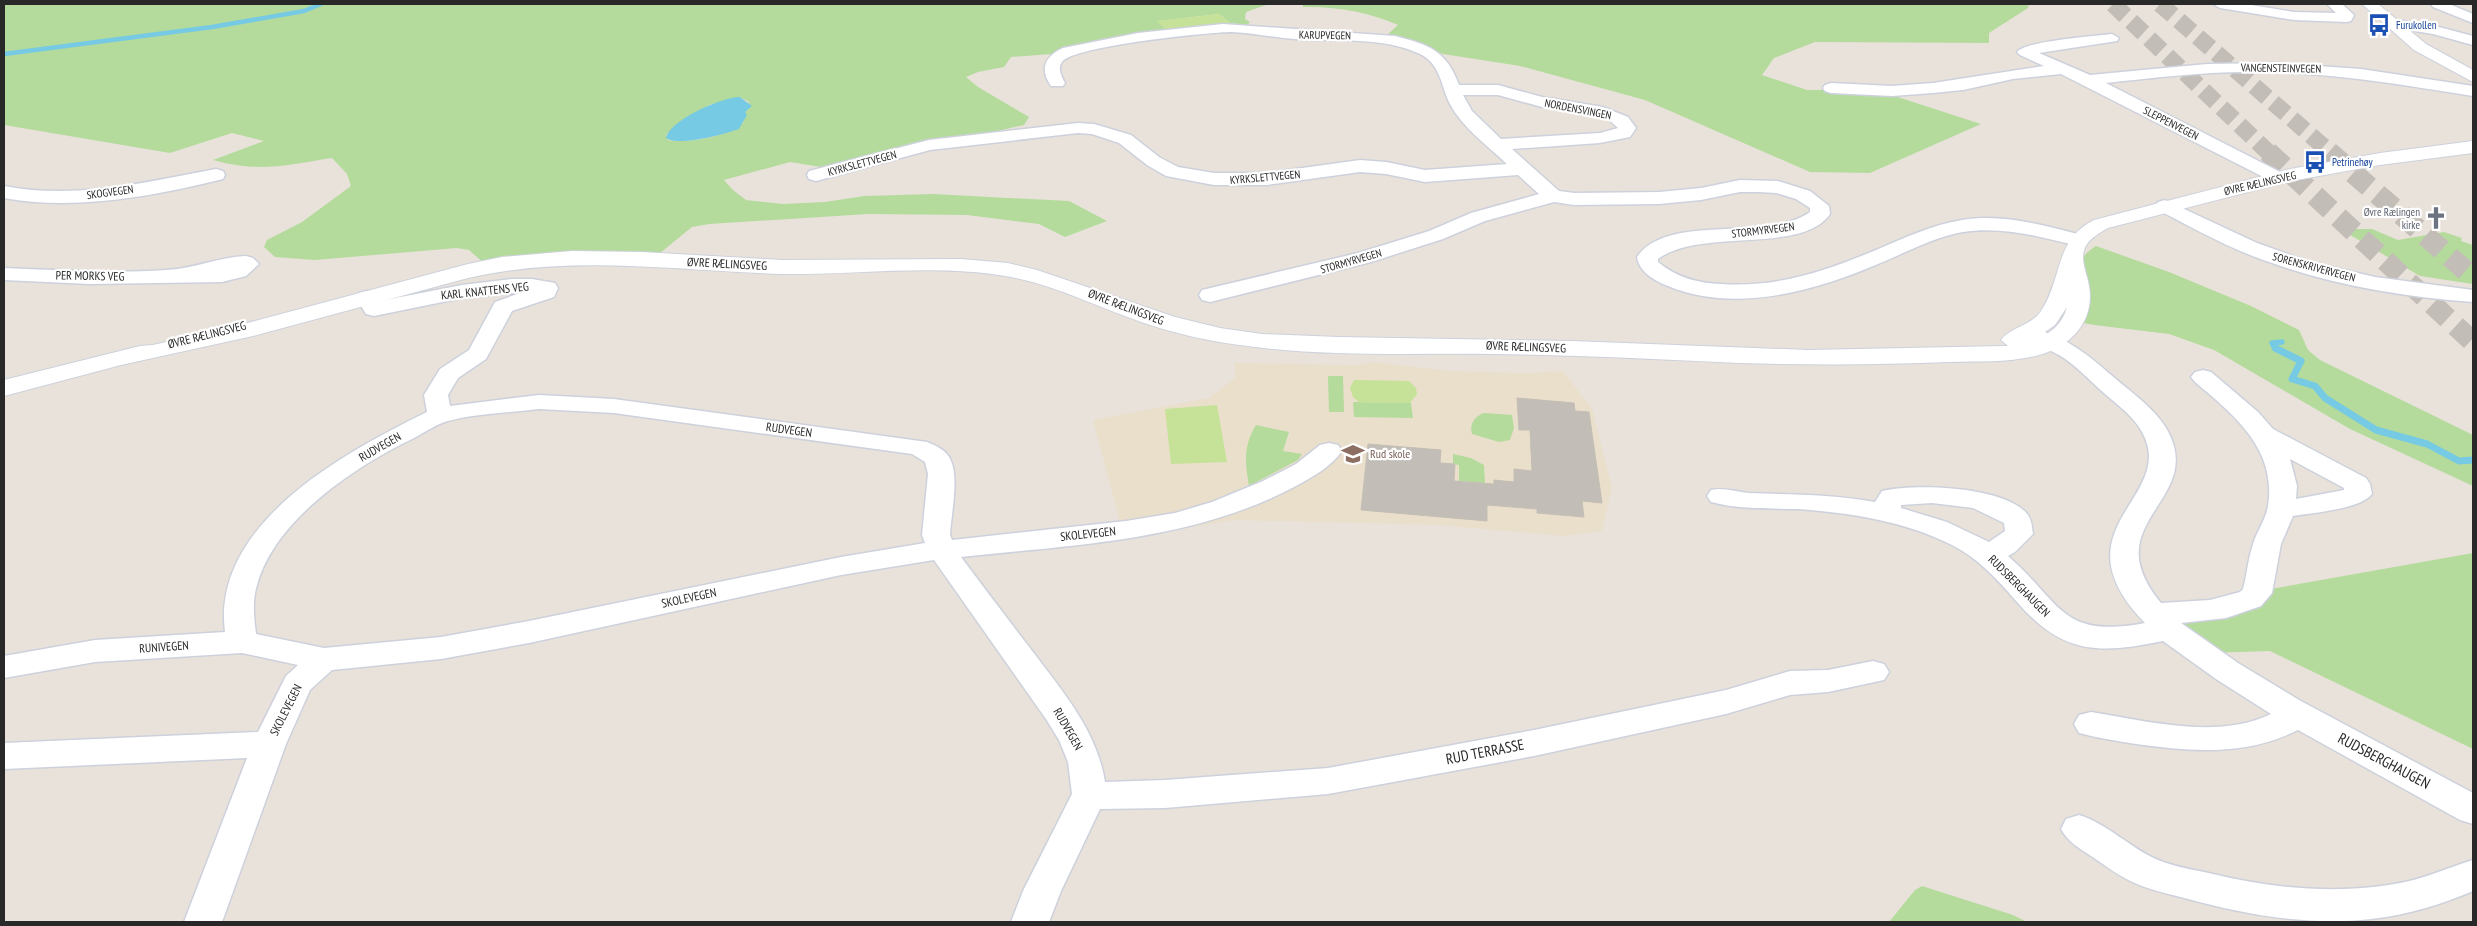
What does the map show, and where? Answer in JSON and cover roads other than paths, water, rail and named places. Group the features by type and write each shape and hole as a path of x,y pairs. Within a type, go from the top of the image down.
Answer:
{"main road":[{"path":"2369,4 2393,26 2426,50 2473,76"},
{"name":"ØVRE RÆLINGSVEG","path":"4,388 122,358 206,341 482,268 559,258 607,257 799,267 960,266 1030,274 1061,283 1173,325 1217,335 1262,341 1573,348 1786,358 1864,358 1966,354 2039,341 2072,325 2079,311 2079,284 2072,264 2074,250 2079,240 2101,224 2277,178 2372,160 2473,147"}],"street":[{"path":"2220,4 2294,16 2346,18 2347,15 2334,4"},
{"path":"2438,4 2473,19"},
{"path":"2393,26 2473,40"},
{"name":"KARUPVEGEN","path":"1057,83 1051,73 1055,61 1059,56 1078,48 1206,29 1238,28 1296,35 1373,37 1427,51 1441,62 1452,90 1464,112 1520,169 1552,196"},
{"name":"SLEPPENVEGEN","path":"2112,38 2042,47 2025,52 2088,80 2277,178"},
{"name":"VANGENSTEINVEGEN","path":"2088,80 2216,68 2278,67 2364,72 2473,91"},
{"name":"SLEPPENVEGEN","path":"1831,88 1892,91 1934,88 1964,85 2013,74 2063,69"},
{"name":"NORDENSVINGEN","path":"1452,90 1505,91 1542,102 1595,110 1619,118 1625,123 1627,128 1624,133 1600,138 1498,146"},
{"name":"KYRKSLETTVEGEN","path":"816,175 928,145 1078,128 1094,130 1125,139 1153,161 1173,172 1214,180 1267,179 1360,166 1379,167 1426,176 1520,169"},
{"name":"SKOGVEGEN","path":"4,192 16,196 54,199 216,175"},
{"name":"STORMYRVEGEN","path":"1210,295 1364,258 1436,235 1478,217 1552,196 1574,199 1659,198 1759,186 1790,190 1813,200 1819,206 1820,214 1807,224 1785,229 1678,240 1653,250 1647,257 1648,264 1667,279 1700,289 1721,291 1745,293 1785,289 1874,259 1933,234 1972,224 1992,223 2017,226 2079,240"},
{"name":"SORENSKRIVERVEGEN","path":"2165,206 2252,249 2304,267 2405,288 2473,296"},
{"name":"PER MORKS VEG","path":"4,274 90,278 176,275"},
{"name":"KARL KNATTENS VEG","path":"367,298 374,309 507,287 531,285 547,288 546,292 503,307 478,354 448,374 436,395 440,415"},
{"name":"RUDSBERGHAUGEN","path":"2039,341 2110,385 2145,418 2154,430 2160,444 2161,468 2156,481 2124,536 2122,559 2132,585 2163,622 2208,658 2299,715 2473,810"},
{"name":"RUDSBERGHAUGEN","path":"1721,496 1743,501 1794,501 1830,504 1888,514 1938,528 1969,542 1988,554 2014,578 2052,620 2069,632 2088,637 2122,637 2163,622 2225,608 2254,598 2257,593 2267,544 2281,510 2284,490 2281,464 2265,435 2249,416 2203,377"},
{"name":"RUDVEGEN","path":"242,642 238,614 242,585 255,556 284,516 335,474 384,443 440,415 539,402 614,406 918,447 932,454 938,460 941,474 936,535 941,550 1058,710 1075,738 1086,762 1090,794"},
{"name":"RUDSBERGHAUGEN","path":"2265,435 2358,484 2358,494 2350,497 2281,510"},
{"name":"SKOLEVEGEN","path":"203,922 269,744 296,684 324,659 441,648 529,632 841,566 941,550 1126,530 1177,521 1222,508 1273,487 1306,470 1329,452"},
{"path":"1888,514 1887,505 1892,497 1906,495 1975,501 2000,508 2017,519 2019,534 2005,546 1988,554"},
{"name":"RUNIVEGEN","path":"4,668 95,652 242,642 324,659"},
{"name":"RUD TERRASSE","path":"1090,794 1112,796 1165,794 1328,781 1534,743 1726,702 1790,683 1828,681 1873,672"},
{"path":"2091,724 2152,733 2219,739 2263,731 2299,715"},
{"path":"4,756 269,744"},
{"path":"1030,922 1042,890 1090,794"},
{"path":"2079,829 2149,872 2240,898 2302,906 2387,903 2447,887 2473,875"}],"water":[{"path":"740,97 752,106 745,112 747,115 739,129 691,140 681,141 666,138 670,131 686,117 710,105"}],"waterway":[{"path":"4,54 212,27 304,11 321,4"},
{"path":"2276,348 2272,343 2282,342"},
{"path":"2276,348 2301,361 2292,379 2315,386 2325,398 2376,430 2427,444 2459,461 2473,460"}],"tunnel":[{"path":"2113,4 2269,153"},
{"path":"2160,4 2331,153"},
{"path":"2268,152 2473,342"},
{"path":"2329,152 2473,277"}],"place":[{"name":"Furukollen","path":"2379,25"},
{"name":"Petrinehøy","path":"2315,162"},
{"name":"Øvre Rælingen kirke","path":"2436,218"},
{"name":"Rud skole","path":"1353,454"}]}
